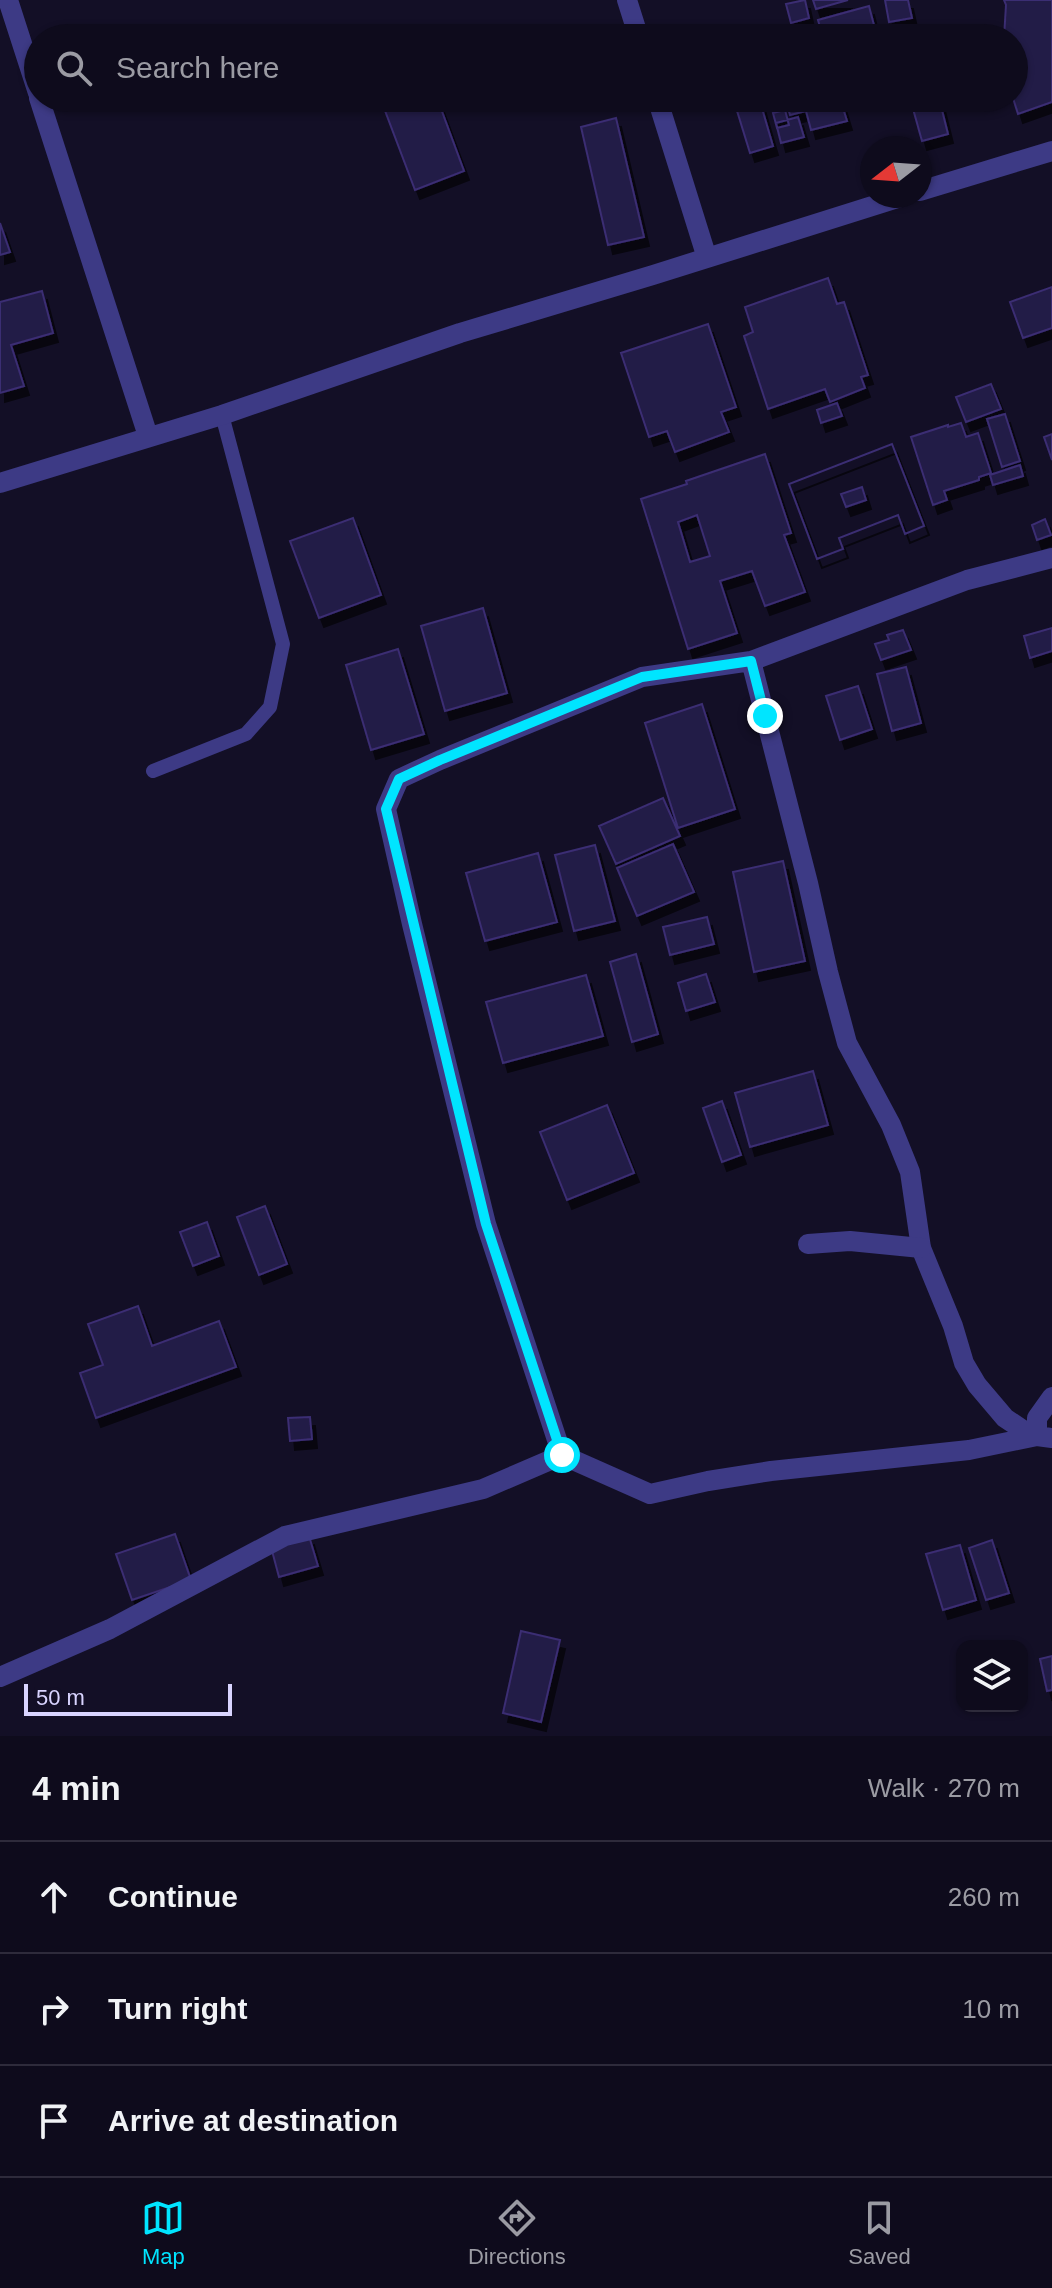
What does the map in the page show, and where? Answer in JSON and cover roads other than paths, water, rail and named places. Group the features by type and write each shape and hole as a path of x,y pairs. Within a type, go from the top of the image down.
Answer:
{"street":[{"path":"8,0 24,50"},
{"path":"627,0 635,24"},
{"path":"44,112 148,436"},
{"path":"661,112 707,258"},
{"path":"932,187 1052,151"},
{"path":"0,483 222,415 460,333 866,208"},
{"path":"562,1455 486,1224 386,809 399,779 642,677 751,661 967,580 1052,558"},
{"path":"751,661 847,1043 891,1125 910,1172 921,1248 953,1326 964,1363 977,1385 1005,1418 1023,1430 1044,1437"},
{"path":"808,1244 850,1241 921,1248"},
{"path":"1044,1437 1037,1418 1052,1397"},
{"path":"0,1677 110,1629 285,1536 483,1489 562,1455 650,1494 771,1471 969,1450 1044,1437"}],"lane":[{"path":"153,771 246,734 270,707 283,644 222,415"}]}
